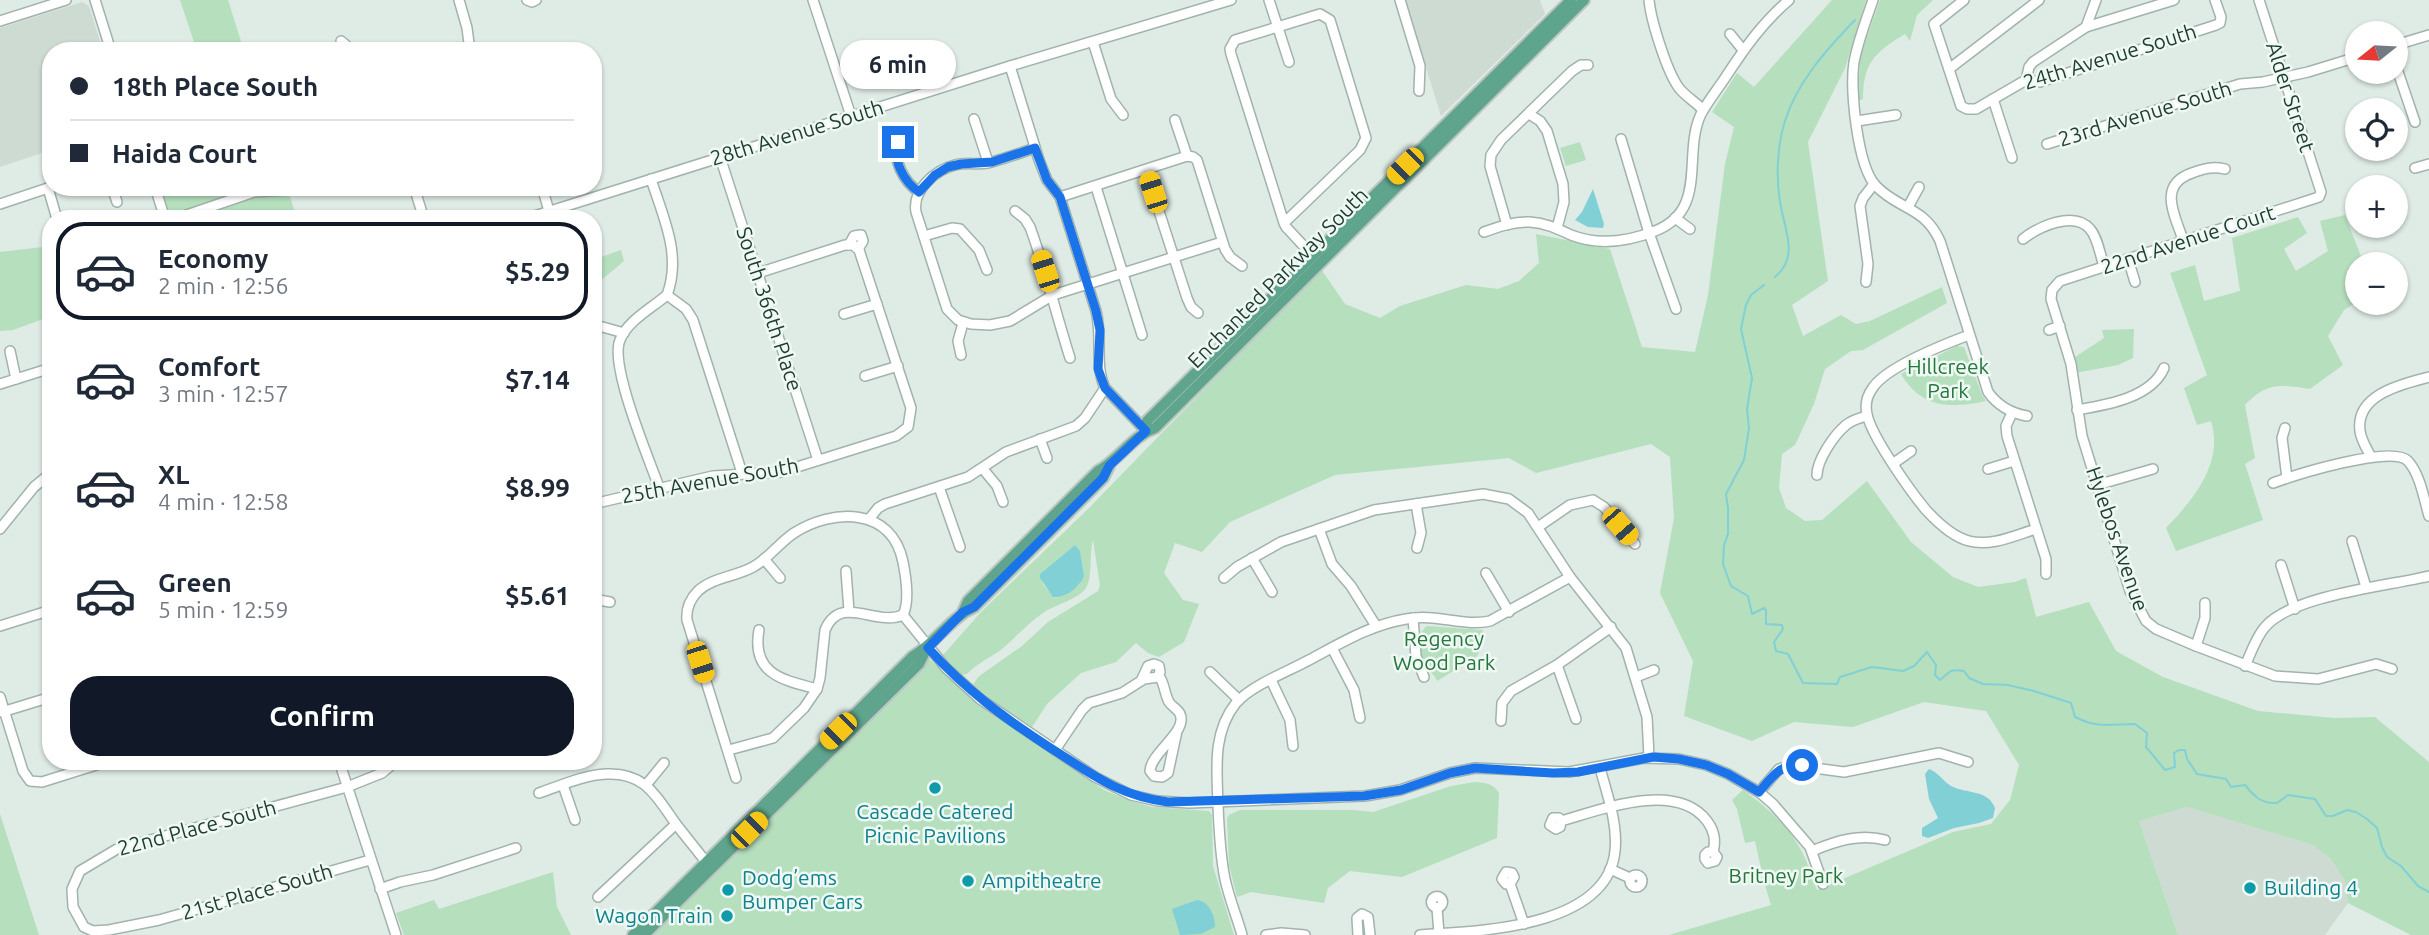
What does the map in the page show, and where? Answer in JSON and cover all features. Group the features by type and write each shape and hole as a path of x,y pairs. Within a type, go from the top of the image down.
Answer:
{"main road":[{"name":"Enchanted Parkway South","path":"644,935 919,664 928,648 963,612 968,601 1098,471 1109,466 1146,431 1155,428 1571,0"},
{"name":"Enchanted Parkway South","path":"1146,431 1147,421 1313,256 1363,214 1584,0"},
{"name":"Enchanted Parkway South","path":"633,935 913,656 928,648"},
{"path":"685,893 706,867 706,862"}],"street":[{"path":"0,21 66,0"},
{"path":"95,0 108,42"},
{"path":"459,0 469,42"},
{"path":"527,0 536,0"},
{"path":"813,0 850,116"},
{"name":"28th Avenue South","path":"602,194 1231,0"},
{"path":"1269,0 1289,62"},
{"path":"1400,0 1420,66 1419,91"},
{"path":"1649,0 1654,24 1673,79 1703,110"},
{"path":"1483,232 1507,225 1533,222 1590,241 1608,242 1649,233 1675,218 1689,194 1694,139 1703,110 1758,29 1789,0"},
{"path":"1873,0 1857,48 1853,70 1857,121 1865,166 1874,184 1924,218 1936,232 1988,392 1998,404 2012,413 2027,416"},
{"path":"1964,0 1934,24 1949,69 2039,0"},
{"path":"2086,27 2096,0"},
{"path":"2025,80 2033,62 2086,27 2174,0"},
{"name":"24th Avenue South","path":"1949,69 1961,106 1976,109 2025,80 2040,82 2220,23 2221,17 2215,0"},
{"name":"Alder Street","path":"2259,0 2321,195"},
{"path":"1284,223 1360,150 1366,138 1330,20 1324,15 1278,26 1235,40 1231,45 1231,54 1284,223 1313,256"},
{"path":"1730,34 1743,50"},
{"path":"2408,42 2429,35"},
{"path":"1093,42 1111,99 1123,115"},
{"name":"23rd Avenue South","path":"2047,144 2239,83 2284,78 2345,60"},
{"path":"1507,225 1490,166 1491,155 1501,140 1572,71 1581,65 1588,65"},
{"path":"1010,66 1047,180 1060,197 1099,322 1098,369 1105,388 1146,431"},
{"path":"2402,84 2416,122"},
{"path":"1993,99 2012,158"},
{"path":"1529,114 1540,121 1548,135 1564,189 1564,202 1556,228"},
{"path":"1857,121 1896,115"},
{"path":"974,119 988,162"},
{"path":"1175,120 1187,156"},
{"path":"1621,139 1675,309"},
{"path":"898,142 896,152 902,173 908,184 919,192"},
{"path":"1035,148 988,162 948,167 935,175 919,192 915,207 947,309 963,323 990,325 1010,321 1053,295 1222,242"},
{"path":"1060,197 1192,156 1197,160 1222,242 1229,255 1241,266"},
{"name":"South 366th Place","path":"720,157 818,460"},
{"path":"2415,168 2429,164"},
{"path":"2183,240 2172,205 2173,186 2181,177 2208,168 2225,169"},
{"path":"1146,171 1189,304 1198,313"},
{"path":"651,178 674,259 672,282 667,295 624,333 617,351 619,368 659,487"},
{"path":"1866,282 1868,264 1860,206 1874,184"},
{"path":"1096,187 1142,335"},
{"path":"1908,207 1919,187"},
{"path":"0,204 42,191"},
{"name":"22nd Avenue Court","path":"2055,284 2183,240 2314,200 2321,195"},
{"path":"115,196 117,202"},
{"path":"201,210 242,196"},
{"name":"28th Avenue South","path":"551,210 595,196"},
{"path":"1015,211 1025,219 1030,228 1053,295 1053,307 1070,358"},
{"path":"1675,218 1690,229"},
{"path":"2023,239 2040,228 2063,221 2078,221 2093,233 2104,267"},
{"path":"924,236 952,228 962,230 979,250 987,270"},
{"path":"758,273 853,246 877,304 898,366 864,376"},
{"path":"2128,259 2135,282"},
{"name":"Hylebos Avenue","path":"2055,284 2051,299 2071,364 2077,410 2097,485 2140,615 2156,629 2276,676 2308,679 2334,676 2374,665 2392,670"},
{"path":"667,295 686,309 693,320 742,473"},
{"path":"844,314 877,304"},
{"path":"961,355 958,341 963,323"},
{"path":"2049,330 2060,326"},
{"path":"602,327 624,333"},
{"path":"1969,335 1924,354 1880,379 1868,395 1867,416 1872,429 1926,510 1953,533 1970,542 1994,542 2036,528"},
{"path":"10,351 16,379"},
{"name":"25th Avenue South","path":"602,502 713,476 769,474 883,441 906,430 911,420 911,408 898,366"},
{"path":"2077,410 2138,392 2157,380 2164,368"},
{"path":"0,384 42,371"},
{"path":"2371,457 2362,438 2360,423 2371,402 2386,391 2429,377"},
{"path":"870,518 882,506 968,477 1004,453 1081,423 1105,388"},
{"path":"2012,413 2006,431 2046,559 2046,574"},
{"path":"1818,475 1818,465 1840,431 1853,420 1867,416"},
{"path":"2286,428 2282,438 2287,478"},
{"path":"1040,439 1046,458"},
{"path":"1894,463 1911,451"},
{"path":"2273,483 2371,457 2403,457 2410,462 2416,475 2429,516"},
{"path":"1988,468 2014,461"},
{"path":"983,469 997,486 1003,502"},
{"path":"2097,485 2154,469"},
{"path":"0,529 42,480"},
{"path":"939,487 960,547"},
{"path":"1224,578 1281,542 1374,510 1493,494 1516,502 1528,513 1570,577 1626,648 1647,717 1649,757"},
{"path":"1538,527 1574,503 1588,500 1599,503 1635,544"},
{"path":"1416,504 1421,531 1417,548"},
{"path":"736,778 689,627 688,609 695,595 705,586 751,568 791,535 808,526 844,516 870,518 882,526 902,556 906,600 903,615 928,648 973,694 1095,778 1131,795 1168,802 1218,802 1378,794 1475,768 1578,772 1649,757 1679,759 1706,765 1728,774 1759,792 1788,819 1812,851 1823,884"},
{"path":"1319,529 1329,559 1351,586 1376,626"},
{"path":"2352,541 2367,587"},
{"path":"1252,558 1272,592"},
{"path":"764,559 780,578"},
{"path":"2281,565 2295,609"},
{"path":"846,571 849,611"},
{"path":"1486,573 1509,612"},
{"path":"2245,666 2265,627 2274,619 2295,609 2367,587 2429,576"},
{"path":"1242,935 1225,881 1220,846 1216,761 1219,740 1228,716 1239,700 1271,680 1376,626 1413,618 1447,618 1477,623 1490,621 1570,577"},
{"path":"602,601 610,602"},
{"path":"2196,646 2205,618 2206,603"},
{"path":"729,750 759,743 777,735 804,708 817,689 826,626 835,616 849,611 883,618 903,615"},
{"path":"0,626 42,613"},
{"path":"1413,618 1416,656 1424,677"},
{"path":"1501,721 1502,705 1508,694 1557,665 1611,627"},
{"path":"759,630 759,648 768,671 779,678 817,689"},
{"path":"1332,648 1356,696 1360,718"},
{"path":"1141,681 1146,668 1151,664 1159,666 1159,676 1165,685 1169,702 1181,714 1177,732 1167,774 1154,776 1150,771 1152,762 1177,732"},
{"path":"1557,665 1576,719"},
{"path":"1636,677 1654,670"},
{"path":"1210,672 1239,700"},
{"path":"1055,750 1087,704 1119,694 1141,681 1159,676"},
{"path":"1271,680 1290,720 1293,746"},
{"path":"0,697 2,712 23,771 30,781 42,782 80,770"},
{"path":"2,712 42,701"},
{"path":"1759,792 1779,769 1792,765 1835,773 1848,772 1939,753 1968,762"},
{"path":"646,785 664,763"},
{"path":"1420,935 1489,931 1524,924 1579,904 1602,882 1611,869 1616,845 1614,824 1600,768"},
{"path":"342,770 396,935"},
{"name":"22nd Place South","path":"74,907 72,890 76,877 89,864 117,849 319,793 348,790 385,770"},
{"path":"538,793 607,774 629,777 646,785 658,797 706,862"},
{"path":"563,785 575,820"},
{"path":"1561,821 1642,800 1674,803 1700,813 1709,825 1714,839 1713,852"},
{"path":"598,897 676,824"},
{"path":"1812,851 1834,842 1871,836 1885,840"},
{"path":"380,889 516,848"},
{"name":"21st Place South","path":"74,907 84,927 93,931 109,930 171,916 370,860"},
{"path":"1611,869 1630,878"},
{"path":"1510,884 1524,924"},
{"path":"1437,908 1439,934"},
{"path":"1358,935 1357,918 1363,914 1368,917 1370,935"},
{"path":"1266,935 1305,935"}],"shaded area":[{"path":"1405,0 1540,0 1545,14 1441,116"},
{"path":"82,2 89,6 100,42 42,42 42,153 0,167 0,28"},
{"path":"2187,807 2313,845 2331,859 2345,881 2348,903 2325,935 2178,935 2139,821"}],"green space":[{"path":"180,0 228,0 241,42 194,42"},
{"name":"Britney Park","path":"1832,0 1866,0 1845,68 1808,142 1828,281 1792,305 1803,336 1841,315 1856,324 1870,321 1942,287 1947,303 1863,350 1851,351 1825,369 1814,404 1795,445 1782,454 1779,488 1786,508 1805,521 1822,520 1867,481 1911,542 1953,577 1978,587 2026,578 2036,617 2089,602 2116,651 2163,677 2258,711 2334,718 2375,717 2429,762 2429,935 2411,935 2348,903 2345,881 2331,859 2313,845 2187,807 2139,821 2178,935 1669,935 1771,905 1755,841 1745,843 1737,809 1732,800 1743,790 1769,811 1792,835 1805,858 1817,890 1953,832 1991,824 2010,800 2019,765 1986,711 1924,702 1853,727 1794,722 1752,741 1684,716 1693,661 1660,593 1674,518 1670,457 1651,444 1536,473 1509,458 1335,475 1230,522 1202,552 1175,543 1164,573 1183,600 1199,604 1184,642 1159,657 1148,653 1136,643 1116,662 1081,673 1047,704 1032,727 986,697 973,685 978,677 1022,646 1048,622 1098,591 1100,585 1093,540 1088,583 1082,592 1043,613 1002,649 967,674 960,675 943,655 982,611 1088,509 1321,269 1345,304 1380,318 1400,306 1466,285 1498,289 1519,281 1539,263 1536,234 1610,249 1642,347 1695,352 1708,295 1725,164 1734,127 1712,112 1737,73 1754,87","holes":["1075,545 1080,551 1084,576 1078,586 1056,598 1043,584 1040,574"]},
{"path":"1880,0 1933,0 1917,15 1910,41 1905,34 1873,60 1865,76 1863,99 1858,101 1860,57"},
{"path":"1580,142 1586,160 1566,166 1560,148"},
{"path":"164,196 290,196 294,210 168,210"},
{"path":"2345,215 2345,238 2354,238 2359,252 2345,252 2345,309 2328,336 2343,365 2310,389 2275,386 2253,397 2245,405 2255,458 2245,464 2263,520 2176,551 2166,528 2187,505 2204,479 2210,466 2214,436 2211,421 2197,425 2184,388 2207,375 2170,273 2195,265 2204,301 2240,291 2232,238 2298,217 2307,233 2284,249 2296,271 2328,251 2320,221"},
{"path":"42,247 42,319 13,330 0,331 0,252"},
{"path":"621,250 624,261 602,279 602,257"},
{"path":"2134,329 2133,358 2118,365 2075,373 2072,359 2104,338 2102,330"},
{"name":"Hillcreek Park","path":"1957,346 1964,347 1986,401 1949,405 1927,400 1909,385 1901,374"},
{"name":"Regency Wood Park","path":"1427,626 1483,630 1481,650 1476,657 1437,681 1423,664 1419,652 1419,640"},
{"path":"926,656 978,705 1104,790 1152,807 1209,811 1212,815 1213,866 1234,935 653,935"},
{"path":"1475,782 1492,785 1499,793 1497,838 1402,877 1350,871 1328,888 1324,903 1251,892 1237,897 1229,865 1229,815 1240,810 1373,812 1451,786"},
{"path":"0,814 39,935 0,935"},
{"path":"553,872 557,907 571,935 404,935 396,913 434,900 439,909"}],"water":[{"path":"1593,189 1603,228 1588,227 1575,220"},
{"path":"1075,545 1080,551 1084,576 1071,591 1053,597 1040,574"},
{"path":"1929,769 1951,786 1987,798 1995,808 1993,818 1928,838 1922,836 1922,828 1938,818 1929,799 1925,774"},
{"path":"1197,900 1205,903 1210,910 1215,927 1201,934 1180,935 1172,909"}],"waterway":[{"path":"1775,277 1783,269 1789,251 1778,182 1779,151 1785,121 1805,80 1855,20"},
{"path":"1764,285 1751,295 1741,329 1752,378 1747,409 1749,428 1744,460 1726,494 1728,534 1724,545 1723,564 1731,586 1748,596 1752,614 1764,608 1766,624 1782,625 1783,629 1774,642 1776,651 1788,654 1803,683 1837,684 1840,677 1872,667 1903,671 1914,666 1927,652 1936,665 1935,675 1940,680 1952,671 1964,671 1969,678 1983,684 2008,685 2071,703 2075,717 2091,723 2135,724 2147,733 2146,747 2165,770 2175,767 2174,753 2185,750 2187,759 2197,774 2226,779 2231,787 2245,785 2262,801 2277,803 2288,795 2315,799 2326,816 2347,810 2356,812 2377,828 2387,857 2401,866 2418,886 2429,892"}],"place":[{"name":"Cascade Catered Picnic Pavilions","path":"935,788"},
{"name":"Ampitheatre","path":"968,881"},
{"name":"Building 4","path":"2250,888"},
{"name":"Dodg’ems Bumper Cars","path":"728,890"},
{"name":"Wagon Train","path":"727,916"}],"route":[{"path":"898,142 896,152 902,173 908,184 919,192 935,175 948,167 992,162 1035,148 1047,180 1060,197 1098,318 1098,366 1101,380 1105,388 1146,431 974,607 963,612 928,648 966,688 1029,734 1095,778 1122,792 1168,802 1364,796 1401,790 1450,773 1475,768 1578,772 1653,757 1706,765 1759,792 1779,769 1789,765 1802,765"}]}
